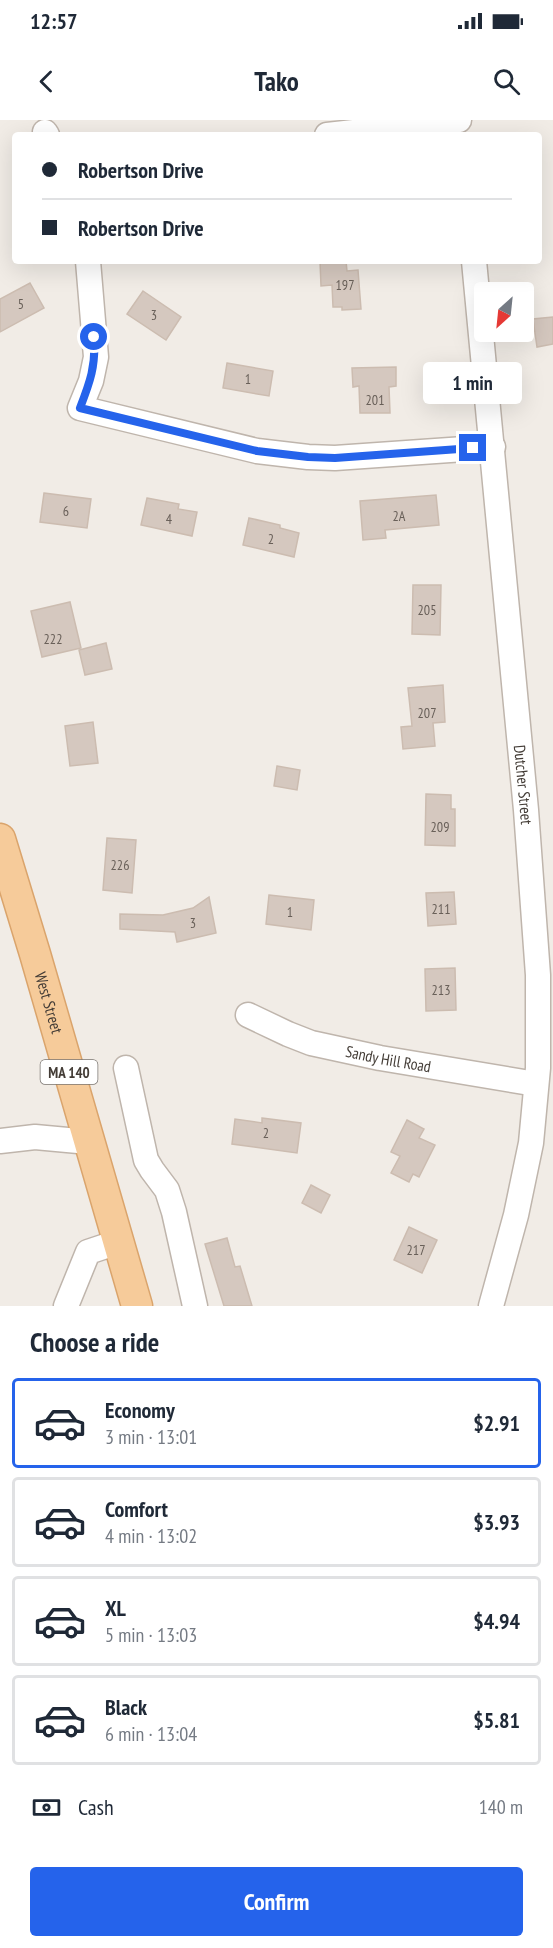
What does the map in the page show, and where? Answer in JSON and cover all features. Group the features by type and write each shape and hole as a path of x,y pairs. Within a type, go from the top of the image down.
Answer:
{"main road":[{"name":"West Street","path":"0,839 137,1306"}],"street":[{"path":"354,132 460,120"},
{"path":"88,264 96,357 91,381 80,408 257,451 308,457 335,458 493,447"},
{"name":"Dutcher Street","path":"474,264 526,810 545,947 538,987 537,1084 531,1143 516,1215 491,1306"},
{"name":"Sandy Hill Road","path":"248,1015 288,1035 312,1043 380,1058 537,1084"},
{"path":"126,1068 146,1160 167,1190 195,1306"},
{"path":"0,1141 35,1137 89,1142"},
{"path":"66,1306 88,1252 118,1242"}],"building":[{"path":"320,264 346,264 347,271 358,270 361,309 342,310 342,307 333,307 332,285 321,286"},
{"path":"30,283 44,308 0,332 0,299"},
{"path":"143,291 181,317 166,340 127,314"},
{"path":"553,317 553,344 537,347 534,319"},
{"path":"227,363 273,371 269,396 223,388"},
{"path":"396,367 396,386 389,387 390,413 360,413 359,386 353,387 352,368"},
{"path":"44,493 91,499 87,528 40,522"},
{"path":"436,495 439,525 385,530 386,538 363,540 360,501"},
{"path":"147,498 179,504 178,509 197,512 192,536 141,525"},
{"path":"249,518 280,525 280,528 299,533 294,557 243,545"},
{"path":"413,585 441,585 440,635 412,634"},
{"path":"70,602 81,648 42,657 31,611"},
{"path":"106,643 112,669 85,675 79,650"},
{"path":"443,685 445,722 433,723 435,746 403,749 401,727 412,726 408,688"},
{"path":"93,722 98,763 70,766 65,726"},
{"path":"277,766 300,770 297,790 274,786"},
{"path":"426,794 451,795 451,809 455,809 455,846 425,845"},
{"path":"107,838 136,840 132,893 103,890"},
{"path":"454,892 456,924 428,926 426,893"},
{"path":"269,895 314,900 311,930 266,924"},
{"path":"209,897 216,933 177,942 175,932 120,929 120,914 163,915 193,908"},
{"path":"455,968 456,1010 426,1011 425,969"},
{"path":"262,1118 301,1123 297,1153 232,1144 235,1119 262,1123"},
{"path":"407,1120 424,1129 419,1138 435,1145 419,1177 413,1174 409,1182 391,1173 400,1156 391,1152"},
{"path":"311,1185 330,1195 321,1213 302,1203"},
{"path":"409,1227 437,1240 422,1273 394,1260"},
{"path":"227,1238 235,1267 240,1266 252,1306 224,1306 205,1244"}],"route":[{"path":"94,337 96,357 91,381 80,408 257,451 308,457 335,458 473,448"}]}
